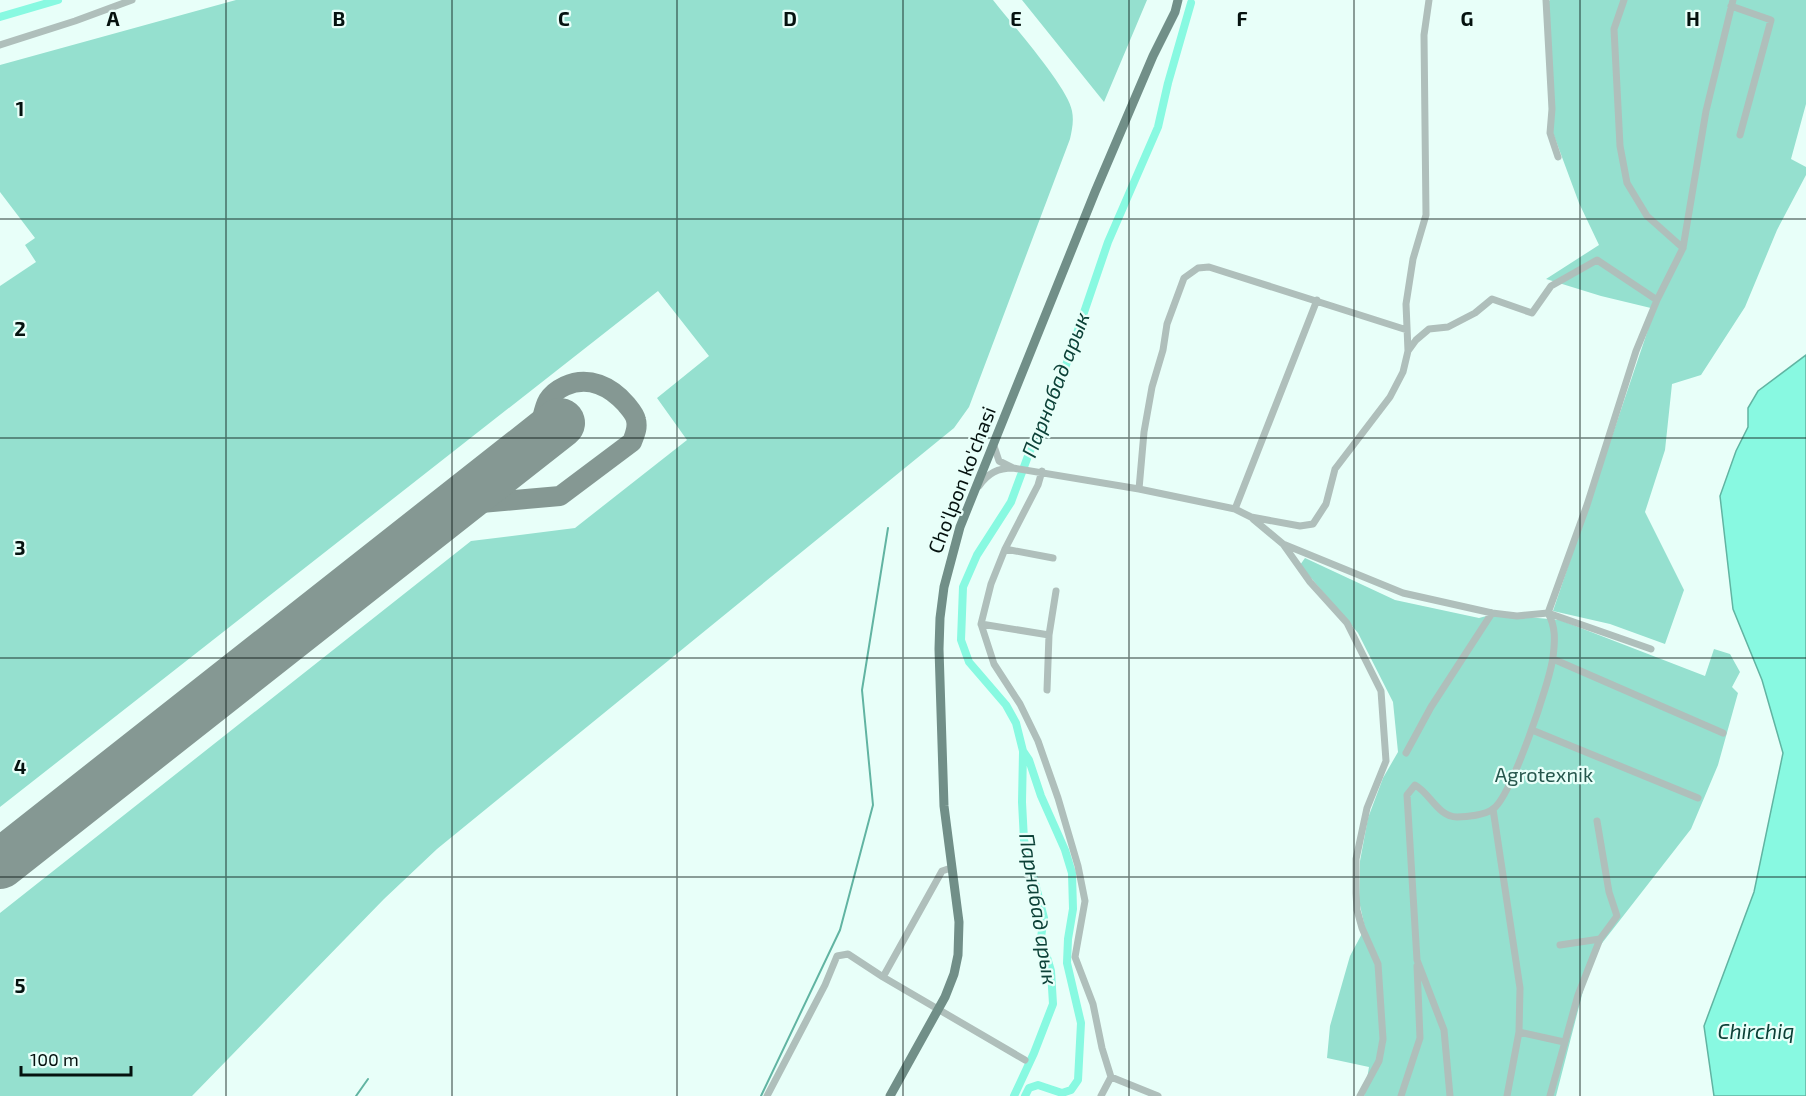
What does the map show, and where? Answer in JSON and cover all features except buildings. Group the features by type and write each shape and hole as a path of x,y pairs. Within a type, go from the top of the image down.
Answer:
{"main road":[{"name":"Cho'lpon ko'chasi","path":"890,1096 939,1008 952,980 959,948 959,922 944,806 940,618 951,557 973,495 1095,192 1153,57 1175,12 1178,0"}],"street":[{"path":"0,45 132,0"},
{"path":"1251,517 1300,526 1313,524 1326,504 1335,469 1390,397 1403,372 1408,351 1406,304 1413,259 1426,215 1424,35 1429,0"},
{"path":"1546,0 1552,109 1550,133 1558,158"},
{"path":"1624,0 1614,29 1620,146 1627,183 1647,216 1683,248"},
{"path":"1401,1096 1420,1038 1407,795 1415,785 1423,789 1434,804 1447,815 1456,818 1493,809 1504,795 1532,730 1553,659 1555,627 1548,613 1587,505 1636,351 1657,300 1683,248 1706,111 1732,3 1771,21 1740,135"},
{"path":"1408,351 1416,340 1429,329 1449,327 1475,313 1492,299 1532,313 1551,286 1597,260 1657,300"},
{"path":"1139,489 1144,432 1167,324 1184,278 1198,268 1209,267 1407,330"},
{"path":"1235,509 1317,300"},
{"path":"996,438 994,450 999,461 1013,468"},
{"path":"973,495 987,475 1001,469 1013,468 1139,489 1235,509 1251,517 1283,544 1310,582 1347,623 1381,691 1386,761 1367,808 1356,859 1357,910 1378,964 1383,1039 1379,1061 1360,1096"},
{"path":"1038,471 1038,485 1005,549 988,594 981,624 994,664 1020,704 1038,741 1078,866 1085,901 1075,957 1093,1004 1111,1077 1101,1096"},
{"path":"1283,544 1403,594 1492,614 1517,616 1548,613 1651,649"},
{"path":"1005,549 1053,558"},
{"path":"1047,690 1049,635 1056,591"},
{"path":"1406,753 1431,707 1492,614"},
{"path":"981,624 1049,635"},
{"path":"1553,659 1723,733"},
{"path":"1532,730 1698,798"},
{"path":"1493,809 1520,988 1519,1032 1507,1096"},
{"path":"1550,1096 1578,995 1600,939 1617,916 1609,892 1597,821"},
{"path":"883,977 942,871 951,868"},
{"path":"1560,945 1600,939"},
{"path":"767,1096 825,985 837,956 848,954 1024,1060"},
{"path":"1417,960 1444,1030 1450,1096"},
{"path":"1519,1032 1564,1042"},
{"path":"1111,1077 1158,1096"}],"green space":[{"path":"236,0 993,0 1038,55 1068,100 1073,118 1072,129 969,407 954,428 437,849 384,899 192,1096 0,1096 0,913 471,541 575,528 687,440 657,398 709,356 658,291 0,807 0,286 36,262 25,245 35,238 0,192 0,65"},
{"path":"1022,0 1147,0 1104,102"},
{"path":"1550,0 1806,0 1806,104 1791,159 1806,167 1806,175 1777,230 1745,307 1701,375 1672,384 1665,450 1645,512 1684,590 1665,644 1610,624 1553,611 1655,309 1546,279 1599,245 1579,203 1549,122 1548,2"},
{"name":"Agrotexnik","path":"1305,558 1395,600 1479,618 1494,614 1560,620 1705,676 1714,649 1730,654 1740,672 1732,687 1738,693 1718,765 1691,829 1592,956 1556,1096 1364,1096 1369,1067 1327,1058 1330,1026 1350,956 1365,928 1359,901 1360,861 1368,818 1383,778 1398,752 1393,702 1358,633 1300,565"}],"water":[{"name":"Chirchiq","path":"1806,355 1806,1096 1714,1096 1704,1026 1754,892 1783,753 1762,680 1733,609 1720,496 1736,451 1748,427 1748,408 1758,391"}],"waterway":[{"path":"0,17 58,0"},
{"name":"Парнабад арык","path":"1025,1096 1029,1088 1038,1085 1062,1093 1071,1090 1078,1080 1081,1023 1067,963 1073,909 1072,873 1029,760 1023,751 1016,723 1006,705 969,662 961,640 963,587 977,555 1011,502 1063,374 1108,242 1158,127 1191,3"},
{"path":"761,1096 840,930 873,805 862,690 888,528"},
{"name":"Парнабад арык","path":"1014,1096 1053,1004 1051,971 1041,937 1044,918 1024,840 1023,752"},
{"path":"356,1096 368,1079"}],"taxiway":[{"path":"447,512 470,504 560,496 632,442 637,423 632,412 614,392 591,382 574,383 558,390 549,398 539,430 526,450"}],"runway":[{"path":"0,864 560,423"}]}
